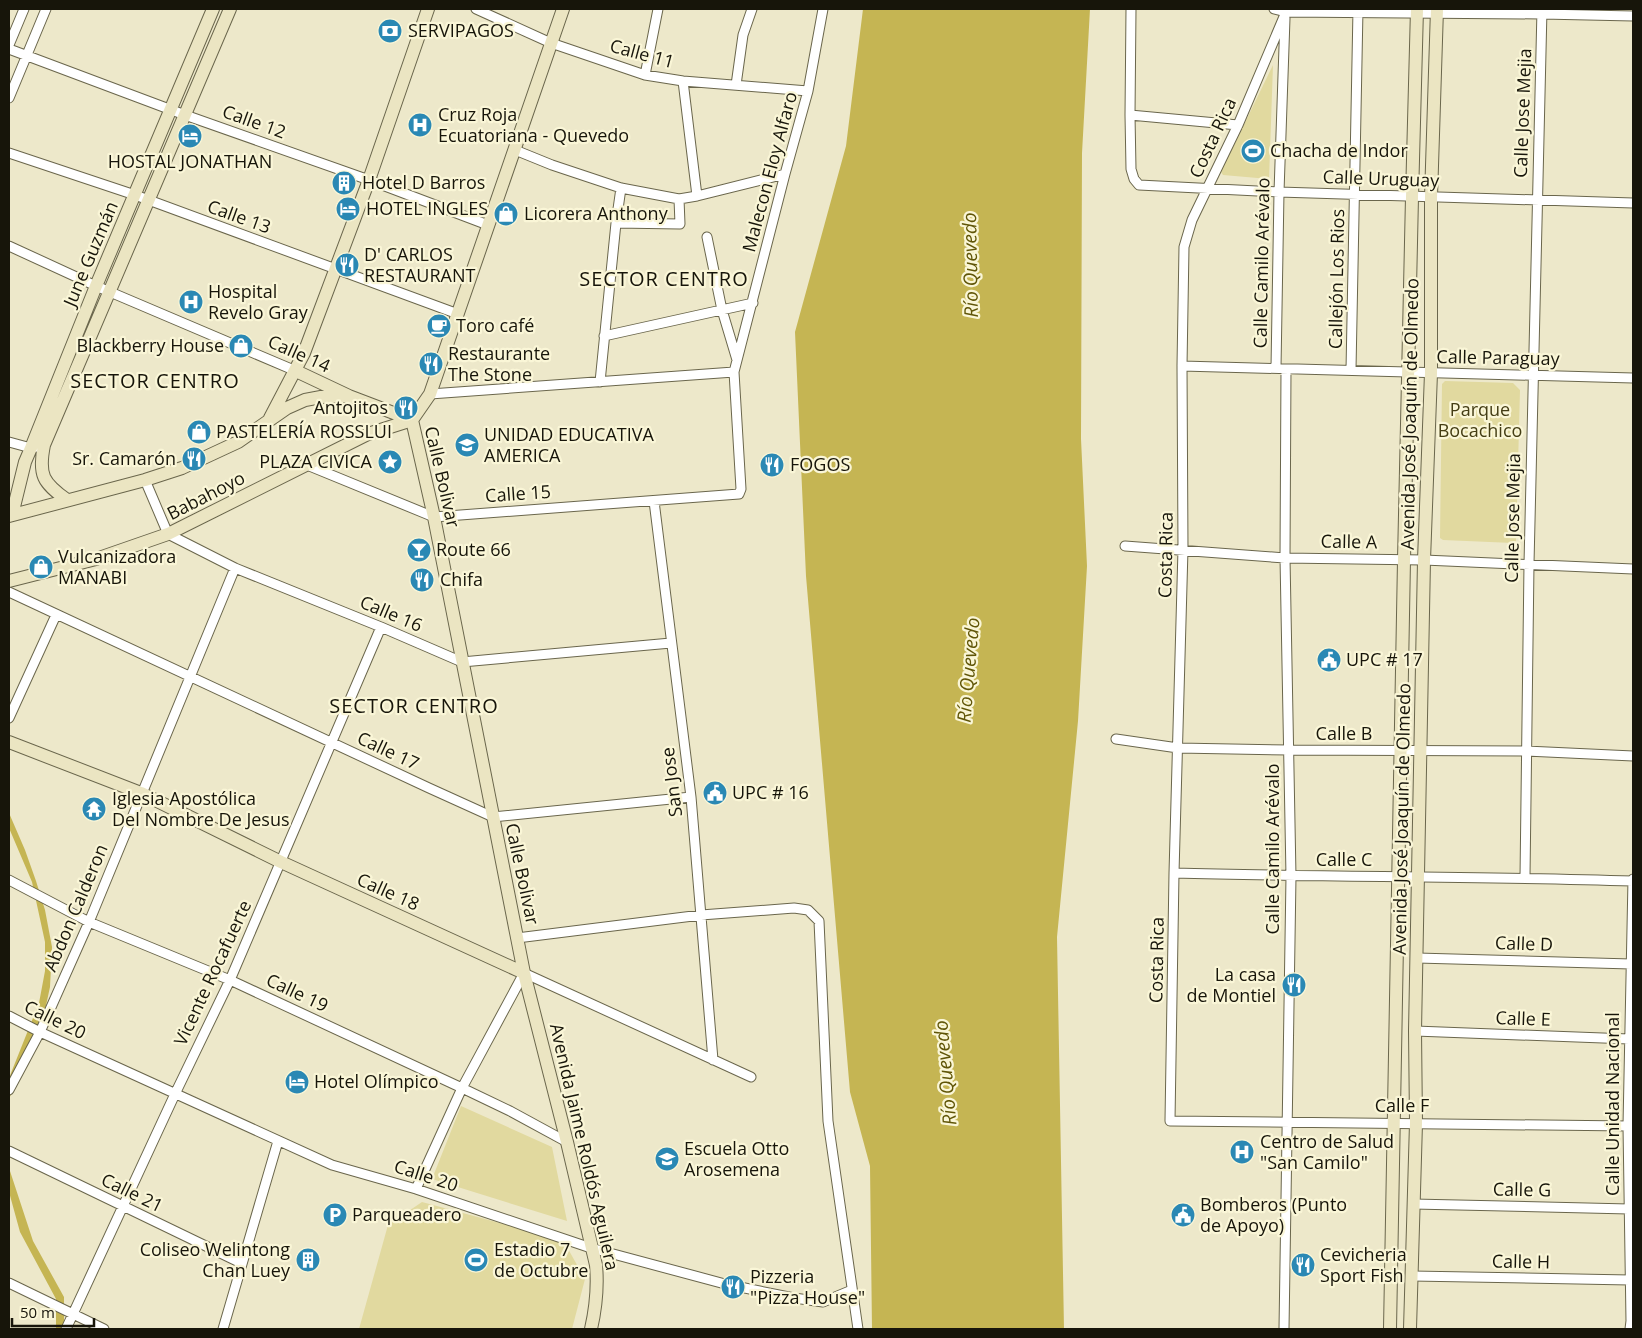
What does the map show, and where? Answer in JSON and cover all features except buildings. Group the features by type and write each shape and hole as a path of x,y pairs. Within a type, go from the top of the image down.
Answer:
{"main road":[{"name":"June Guzmán","path":"10,516 25,462 96,286 213,9"},
{"name":"June Guzmán","path":"68,500 46,483 40,464 44,445 230,9"},
{"path":"270,418 304,354 369,180 428,9"},
{"name":"Calle Bolivar","path":"524,973 434,516 412,420 430,394 563,9"},
{"name":"Avenida José Joaquín de Olmedo","path":"1390,1329 1404,560 1418,11"},
{"name":"Avenida José Joaquín de Olmedo","path":"1410,1329 1416,1122 1416,958 1424,560 1431,373 1431,197 1437,11"},
{"name":"Calle 14","path":"296,371 349,396 412,420"},
{"path":"10,516 145,480 182,468 244,438 270,418 305,400 321,397 349,396"},
{"name":"Babahoyo","path":"9,581 96,559 168,534 368,434 412,420"},
{"name":"Calle 18","path":"9,742 141,793 281,862 524,973"},
{"name":"Avenida Jaime Roldós Aguilera","path":"524,973 596,1265 598,1281 597,1300 591,1329"}],"street":[{"path":"9,47 24,9"},
{"path":"9,98 46,9"},
{"name":"Calle 11","path":"476,9 552,43 645,75 683,81 808,91"},
{"path":"645,75 658,9"},
{"path":"736,85 743,35 752,9"},
{"name":"Malecon Eloy Alfaro","path":"740,493 734,372 753,303 784,174 808,91 824,9"},
{"path":"1131,9 1130,116 1238,125"},
{"path":"1274,9 1542,11 1633,16"},
{"name":"Costa Rica","path":"1170,1121 1174,873 1183,549 1182,366 1184,247 1192,220 1238,125 1286,10"},
{"name":"Calle Camilo Arévalo","path":"1276,368 1279,192 1286,10"},
{"name":"Callejón Los Rios","path":"1351,370 1358,11"},
{"name":"Calle Jose Mejia","path":"1525,877 1529,564 1542,11"},
{"name":"Calle 12","path":"9,47 27,56 185,115 369,180 488,225"},
{"path":"683,81 698,196"},
{"name":"Calle Uruguay","path":"1130,116 1132,175 1136,182 1142,186 1633,203"},
{"path":"515,150 552,165 621,188 679,199 784,174"},
{"name":"Calle 13","path":"9,153 135,195 458,314"},
{"path":"600,382 621,188"},
{"path":"616,223 680,224 679,199"},
{"path":"707,237 722,310 737,361"},
{"name":"Calle 14","path":"9,246 96,286 296,371"},
{"path":"604,336 753,303"},
{"name":"Calle Paraguay","path":"1182,366 1633,378"},
{"name":"Calle Camilo Arévalo","path":"1284,1329 1291,876 1285,558 1286,369"},
{"path":"430,394 734,372"},
{"path":"9,442 31,448 44,445"},
{"name":"Calle 15","path":"307,465 434,516 654,502 738,495 740,493"},
{"path":"145,480 168,534"},
{"name":"San Jose","path":"654,502 691,797 713,1060"},
{"name":"Calle 16","path":"168,534 234,568 381,626 462,662 671,643"},
{"name":"Calle A","path":"1124,546 1285,558 1424,560 1633,569"},
{"name":"Abdon Calderon","path":"9,1090 40,1032 89,922 234,568"},
{"name":"Calle 17","path":"9,592 492,816"},
{"path":"9,718 56,615"},
{"name":"Vicente Rocafuerte","path":"66,1329 72,1312 174,1094 230,980 381,626"},
{"name":"Calle B","path":"1116,739 1178,748 1526,751 1633,756"},
{"path":"492,816 691,797"},
{"name":"Calle C","path":"1174,873 1633,880"},
{"name":"Calle 19","path":"9,880 89,922 230,980 462,1088 567,1142"},
{"name":"Calle Unidad Nacional","path":"1632,1323 1629,1209 1629,1039 1633,880"},
{"path":"518,938 701,915 794,908 808,910 818,921 828,1121 858,1329"},
{"name":"Calle D","path":"1416,958 1631,964"},
{"path":"416,1189 462,1088 524,973"},
{"name":"Calle 18","path":"524,973 751,1078"},
{"name":"Calle 20","path":"9,1016 332,1166 416,1189 591,1248 725,1284 823,1302 852,1290"},
{"name":"Calle E","path":"1415,1031 1629,1039"},
{"name":"Calle F","path":"1170,1121 1630,1124"},
{"path":"223,1329 278,1141"},
{"name":"Calle 21","path":"9,1151 241,1263"},
{"name":"Calle G","path":"1413,1204 1629,1209"},
{"name":"Calle H","path":"1412,1276 1630,1280"},
{"path":"9,1283 104,1329"}],"green space":[{"path":"1273,65 1269,179 1223,175 1221,172"},
{"name":"Parque Bocachico","path":"1445,381 1513,383 1520,390 1516,541 1513,543 1443,540 1440,538 1442,384"},
{"path":"461,1106 552,1147 567,1221 432,1179"},
{"name":"Estadio 7 de Octubre","path":"422,1202 563,1240 585,1279 572,1329 359,1329 388,1225"}],"water":[{"name":"Río Quevedo","path":"863,9 1090,9 1082,153 1081,439 1087,566 1078,721 1057,937 1064,1329 872,1329 870,1166 850,1092 806,576 795,332 846,146"},
{"path":"9,813 36,881 45,910 52,947 50,987 42,1024 9,1099 9,1078 39,1003 45,971 45,942 32,882 9,828"},
{"path":"9,1168 33,1241 64,1297 64,1329 56,1329 56,1299 20,1232 9,1192"}],"place":[{"name":"SERVIPAGOS","path":"390,31"},
{"name":"Cruz Roja Ecuatoriana - Quevedo","path":"420,125"},
{"name":"HOSTAL JONATHAN","path":"190,136"},
{"name":"Chacha de Indor","path":"1253,151"},
{"name":"Hotel D Barros","path":"344,183"},
{"name":"HOTEL INGLES","path":"348,209"},
{"name":"Licorera Anthony","path":"506,214"},
{"name":"D' CARLOS RESTAURANT","path":"347,265"},
{"name":"Hospital Revelo Gray","path":"191,302"},
{"name":"Toro café","path":"439,326"},
{"name":"Blackberry House","path":"241,346"},
{"name":"Restaurante The Stone","path":"431,364"},
{"name":"Antojitos","path":"406,408"},
{"name":"PASTELERÍA ROSSLUI","path":"199,432"},
{"name":"UNIDAD EDUCATIVA AMERICA","path":"467,445"},
{"name":"Sr. Camarón","path":"194,459"},
{"name":"PLAZA CIVICA","path":"390,462"},
{"name":"FOGOS","path":"772,465"},
{"name":"Route 66","path":"419,550"},
{"name":"Vulcanizadora MANABI","path":"41,567"},
{"name":"Chifa","path":"422,580"},
{"name":"UPC # 17","path":"1329,660"},
{"name":"UPC # 16","path":"715,793"},
{"name":"Iglesia Apostólica Del Nombre De Jesus","path":"94,809"},
{"name":"La casa de Montiel","path":"1294,985"},
{"name":"Hotel Olímpico","path":"297,1082"},
{"name":"Centro de Salud \"San Camilo\"","path":"1242,1152"},
{"name":"Escuela Otto Arosemena","path":"667,1159"},
{"name":"Parqueadero","path":"335,1215"},
{"name":"Bomberos (Punto de Apoyo)","path":"1183,1215"},
{"name":"Coliseo Welintong Chan Luey","path":"308,1260"},
{"name":"Estadio 7 de Octubre","path":"476,1260"},
{"name":"Cevicheria Sport Fish","path":"1303,1265"},
{"name":"Pizzeria \"Pizza House\"","path":"733,1287"}],"district":[{"name":"SECTOR CENTRO","path":"664,279"},
{"name":"SECTOR CENTRO","path":"155,381"},
{"name":"SECTOR CENTRO","path":"414,706"}]}
